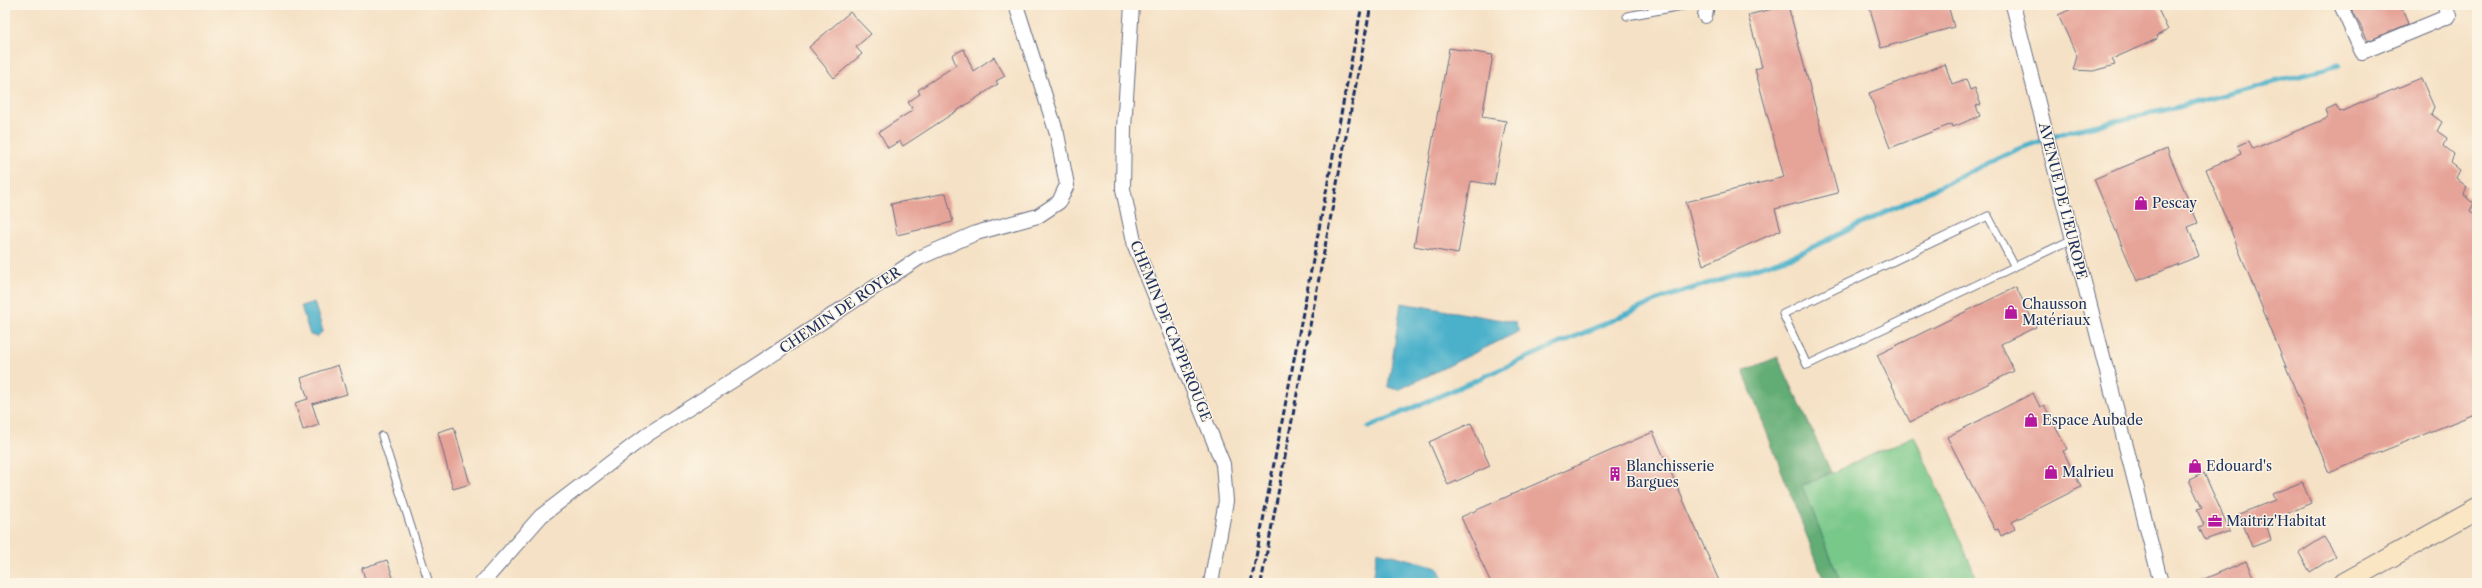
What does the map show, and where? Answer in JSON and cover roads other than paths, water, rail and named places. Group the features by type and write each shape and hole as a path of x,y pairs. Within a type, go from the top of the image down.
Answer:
{"street":[{"name":"CHEMIN DE ROYER","path":"482,583 541,516 648,434 743,374 919,258 976,233 1038,216 1059,202 1068,185 1057,134 1016,5"},
{"name":"CHEMIN DE CAPPEROUGE","path":"1132,5 1124,128 1123,189 1135,246 1222,464 1226,501 1211,583"},
{"name":"AVENUE DE L'EUROPE","path":"2013,5 2161,583"},
{"path":"2341,5 2362,52 2449,16 2444,5"},
{"path":"2344,583 2477,509"}],"lane":[{"path":"1627,16 1688,5"},
{"path":"2014,265 1988,216 1782,314 1807,365 2073,238"},
{"path":"382,436 429,583"}],"water":[{"path":"314,302 323,331 317,337 310,335 301,306"},
{"path":"1401,303 1515,322 1520,331 1398,390 1388,387"},
{"path":"1377,551 1438,567 1444,583 1373,583"}],"waterway":[{"path":"1369,427 1663,298 1796,255 2018,149 2070,131 2174,108 2339,65"}],"railway":[{"path":"1251,583 1362,5"},
{"path":"1261,583 1371,5"}],"place":[{"name":"Pescay","path":"2141,203"},
{"name":"Chausson Matériaux","path":"2011,312"},
{"name":"Espace Aubade","path":"2031,420"},
{"name":"Edouard's","path":"2195,466"},
{"name":"Malrieu","path":"2051,472"},
{"name":"Blanchisserie Bargues","path":"1615,474"},
{"name":"Maitriz'Habitat","path":"2215,521"}]}
